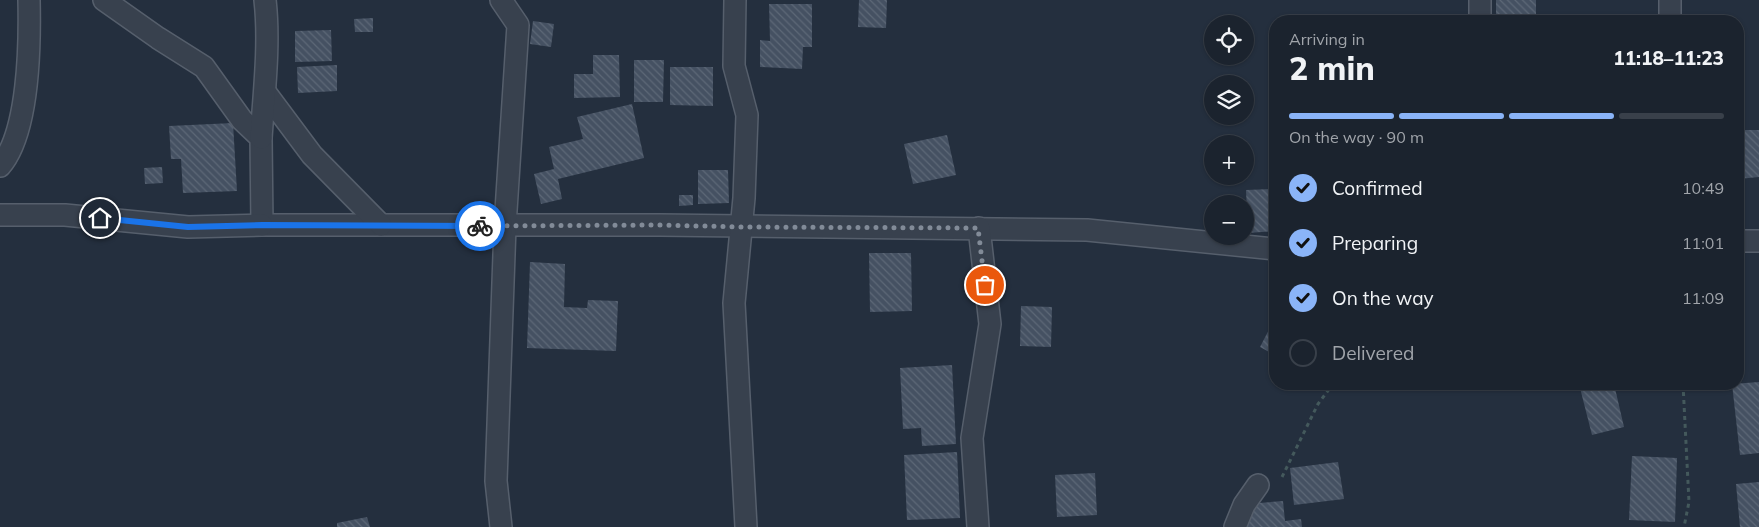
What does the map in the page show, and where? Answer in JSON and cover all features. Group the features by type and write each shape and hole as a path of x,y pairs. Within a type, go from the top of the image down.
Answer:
{"street":[{"path":"0,166 6,159 22,116 29,49 29,0"},
{"path":"104,0 158,38 204,67 242,120 261,138"},
{"path":"262,225 261,138 265,92 267,15 265,0"},
{"path":"500,527 496,481 505,226 518,24 501,0"},
{"path":"735,0 734,66 747,115 744,198 734,303 746,527"},
{"path":"1480,0 1480,15"},
{"path":"1670,0 1670,15"},
{"path":"265,92 312,155 381,226"},
{"path":"0,214 65,215 188,227 262,225 660,225 1087,230 1269,248"},
{"path":"978,228 990,324 972,438 978,527"},
{"path":"1744,241 1759,241"},
{"path":"1235,527 1244,505 1258,484"}],"path":[{"path":"1258,484 1280,479 1318,404 1328,390"},
{"path":"1683,390 1689,502 1684,527"}],"building":[{"path":"859,0 887,0 886,28 858,27"},
{"path":"1496,0 1536,0 1536,15 1496,15"},
{"path":"769,4 812,4 812,47 803,47 802,69 760,67 760,40 770,41"},
{"path":"373,18 373,32 355,32 354,19"},
{"path":"533,21 554,24 551,47 530,44"},
{"path":"331,30 332,61 295,62 295,31"},
{"path":"593,55 619,55 620,97 574,98 574,74 593,74"},
{"path":"634,60 664,60 663,102 634,102"},
{"path":"337,65 337,91 298,93 297,67"},
{"path":"670,67 713,67 713,106 670,105"},
{"path":"632,104 644,158 558,179 562,199 541,204 534,174 554,169 549,147 583,139 577,117"},
{"path":"233,123 237,191 183,193 181,159 171,159 169,126"},
{"path":"1744,130 1759,130 1759,177 1744,178"},
{"path":"947,135 956,175 913,184 904,144"},
{"path":"162,167 163,183 145,184 144,168"},
{"path":"698,170 728,170 729,203 698,204"},
{"path":"1269,189 1269,231 1254,233 1254,195 1246,195 1246,190"},
{"path":"679,195 693,195 693,205 679,206"},
{"path":"869,253 911,253 912,311 870,312"},
{"path":"530,262 565,264 564,307 587,308 588,300 618,301 616,351 527,348"},
{"path":"1021,306 1052,307 1051,347 1020,346"},
{"path":"1269,330 1269,352 1260,347"},
{"path":"952,365 956,444 922,446 921,428 903,429 900,368"},
{"path":"1759,382 1759,453 1740,455 1733,390 1744,390 1744,383"},
{"path":"1581,390 1615,390 1624,427 1592,435"},
{"path":"957,452 960,518 907,520 904,455"},
{"path":"1632,456 1677,458 1675,522 1629,520"},
{"path":"1338,462 1344,499 1294,505 1290,468"},
{"path":"1095,473 1097,515 1057,517 1055,475"},
{"path":"1759,482 1759,527 1740,527 1736,484"},
{"path":"1283,501 1285,521 1301,519 1302,527 1247,527 1246,504"},
{"path":"367,517 370,527 337,527 337,523"}],"way so far":[{"path":"480,226 660,225 978,228 985,285"}],"route":[{"path":"100,218 188,227 262,225 480,226"}]}
